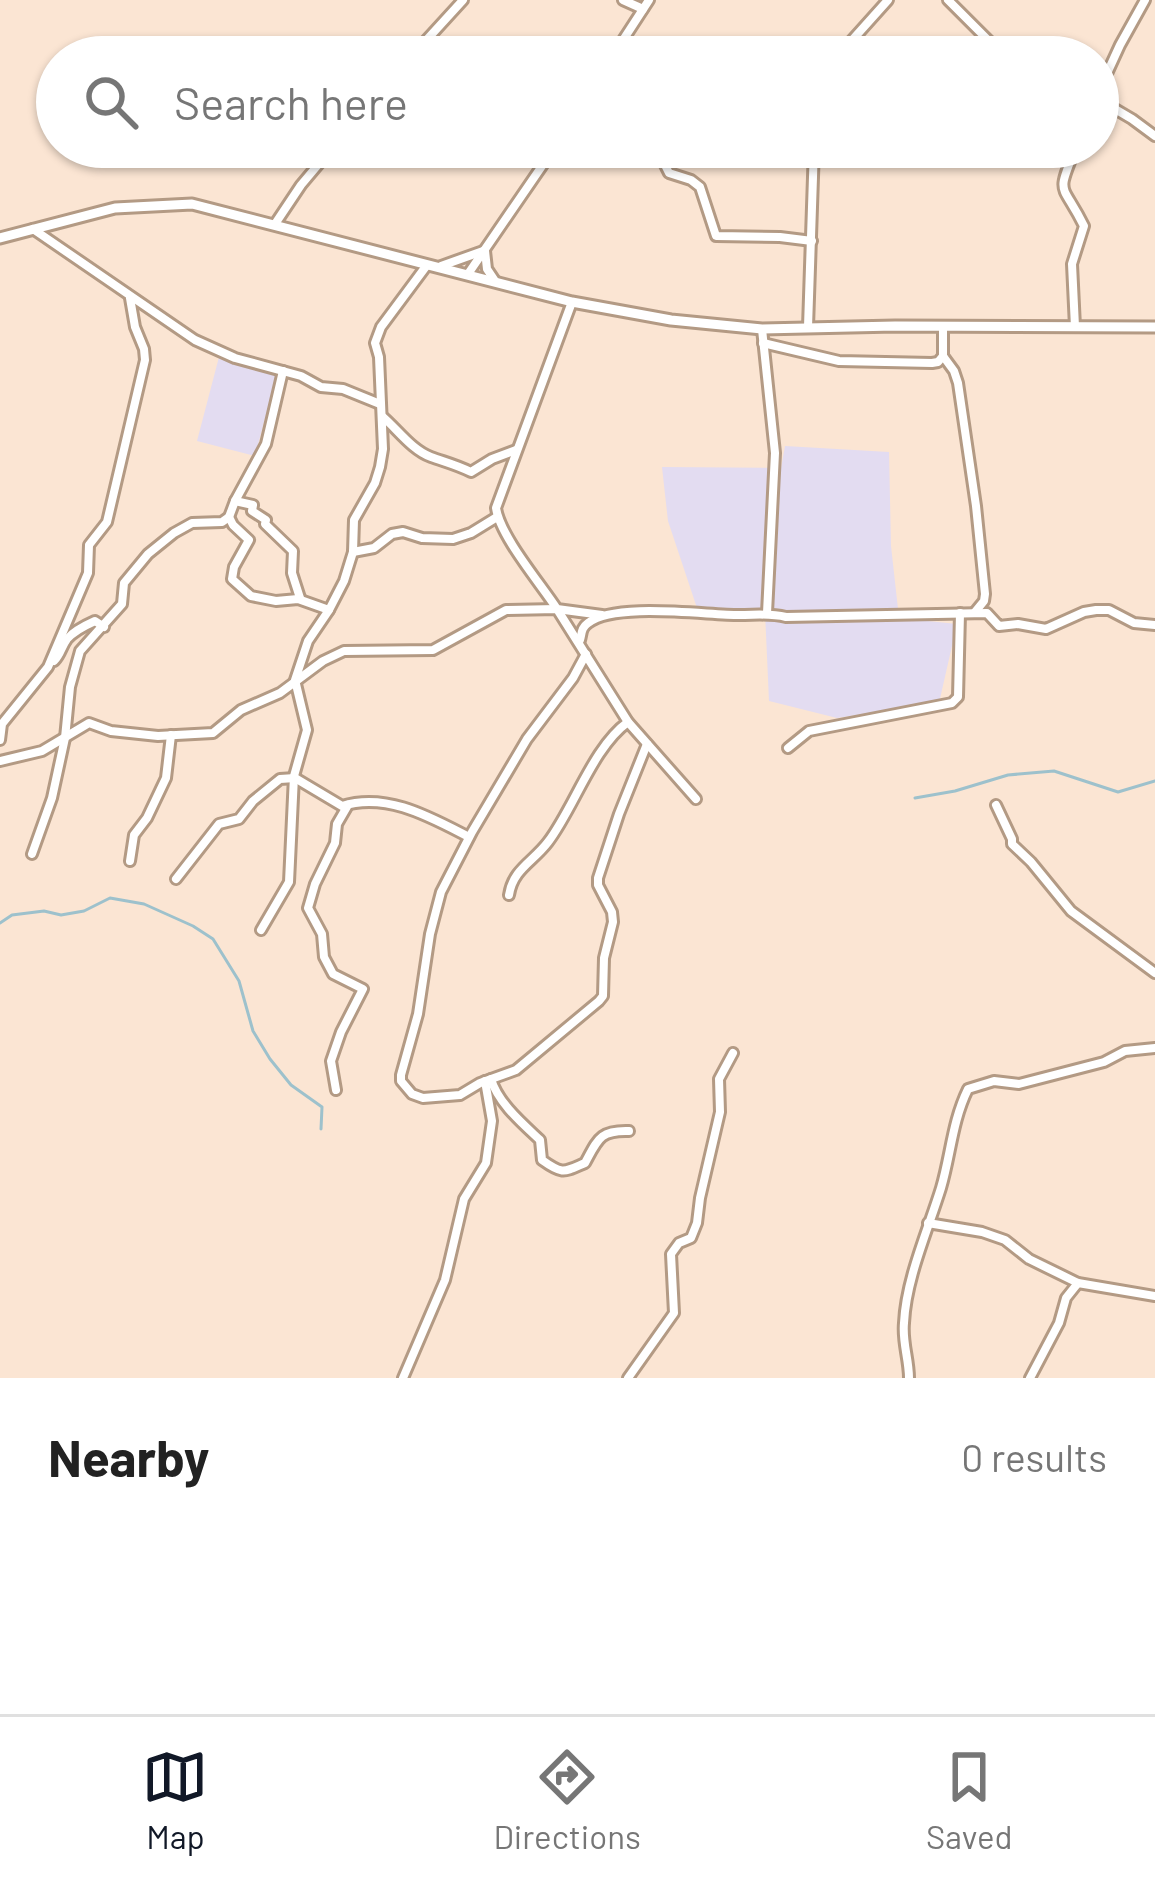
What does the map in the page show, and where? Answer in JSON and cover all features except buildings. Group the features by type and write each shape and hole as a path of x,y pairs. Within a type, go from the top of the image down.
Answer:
{"main road":[{"path":"0,238 115,208 192,204 572,302 671,320 762,329 1155,327"}],"street":[{"path":"430,36 463,0"},
{"path":"623,0 646,5 626,36"},
{"path":"856,36 888,0"},
{"path":"948,0 984,36"},
{"path":"1119,47 1145,0"},
{"path":"1119,110 1155,136"},
{"path":"275,224 315,168"},
{"path":"468,274 541,168"},
{"path":"667,168 700,187 716,236 812,241"},
{"path":"808,327 814,168"},
{"path":"1067,168 1062,190 1084,226 1072,264 1075,327"},
{"path":"32,229 195,340 235,358 380,404"},
{"path":"261,930 290,882 295,778 307,730 295,680 308,641 344,581 353,552 354,520 380,467 380,357 375,344 434,265 485,249"},
{"path":"485,249 494,281"},
{"path":"48,667 88,573 88,545 107,522 145,360 130,298"},
{"path":"572,302 499,497 497,517 628,722 696,799"},
{"path":"763,344 839,361 932,363 943,356 944,328"},
{"path":"762,329 775,452 767,613"},
{"path":"943,356 958,382 976,506 985,594 974,613"},
{"path":"283,371 266,444 230,517 249,540 232,579 251,596 300,600 329,610"},
{"path":"382,416 416,448 470,472 517,450"},
{"path":"235,501 253,505 252,511 293,551 292,573 300,600"},
{"path":"32,854 50,810 70,687 85,645 122,604 124,583 148,554 192,523 222,522 230,517"},
{"path":"353,552 374,548 398,532 453,539 497,517"},
{"path":"0,761 42,751 89,723 111,731 213,733 226,719 280,693 344,651 433,650 506,610 615,615"},
{"path":"647,744 598,878 613,922 606,945 603,996 516,1070 460,1095 431,1098 412,1094 401,1081 441,892 527,739 580,668 584,650 580,636 588,623 642,611 786,617 974,613 988,614 1002,626 1049,629 1096,610 1155,625"},
{"path":"788,748 809,731 952,704 958,697 960,613"},
{"path":"0,740 2,724 61,654 67,639 95,620 104,627"},
{"path":"509,896 519,869 548,842 590,771 628,722"},
{"path":"130,860 134,836 166,778 170,735"},
{"path":"176,879 219,824 239,819 280,779 295,778 336,803 392,803 470,837"},
{"path":"336,1090 331,1061 363,989 333,974 323,954 322,932 308,908 335,843 337,824 349,804"},
{"path":"996,805 1012,844 1071,911 1155,973"},
{"path":"909,1378 905,1313 945,1172 952,1127 970,1087 994,1081 1019,1084 1104,1062 1125,1051 1155,1048"},
{"path":"628,1378 674,1313 671,1254 691,1238 697,1223 720,1112 719,1079 733,1052"},
{"path":"488,1080 515,1117 541,1140 543,1161 558,1170 568,1172 585,1163 594,1143 610,1131 629,1131"},
{"path":"404,1378 445,1280 464,1199 486,1163 492,1121 488,1080"},
{"path":"928,1222 1005,1240 1029,1259 1078,1282 1155,1296"},
{"path":"1030,1378 1078,1282"}],"shaded area":[{"path":"219,357 277,373 255,456 197,441"},
{"path":"785,446 889,452 891,546 899,618 957,624 939,703 837,718 769,701 765,612 698,611 668,521 662,467 781,468"}],"waterway":[{"path":"915,798 1008,775 1054,771 1118,792 1155,781"},
{"path":"0,923 12,915 84,911 110,898 144,904 193,926 213,939 239,981 253,1031 270,1059 291,1085 322,1107 321,1129"}]}
